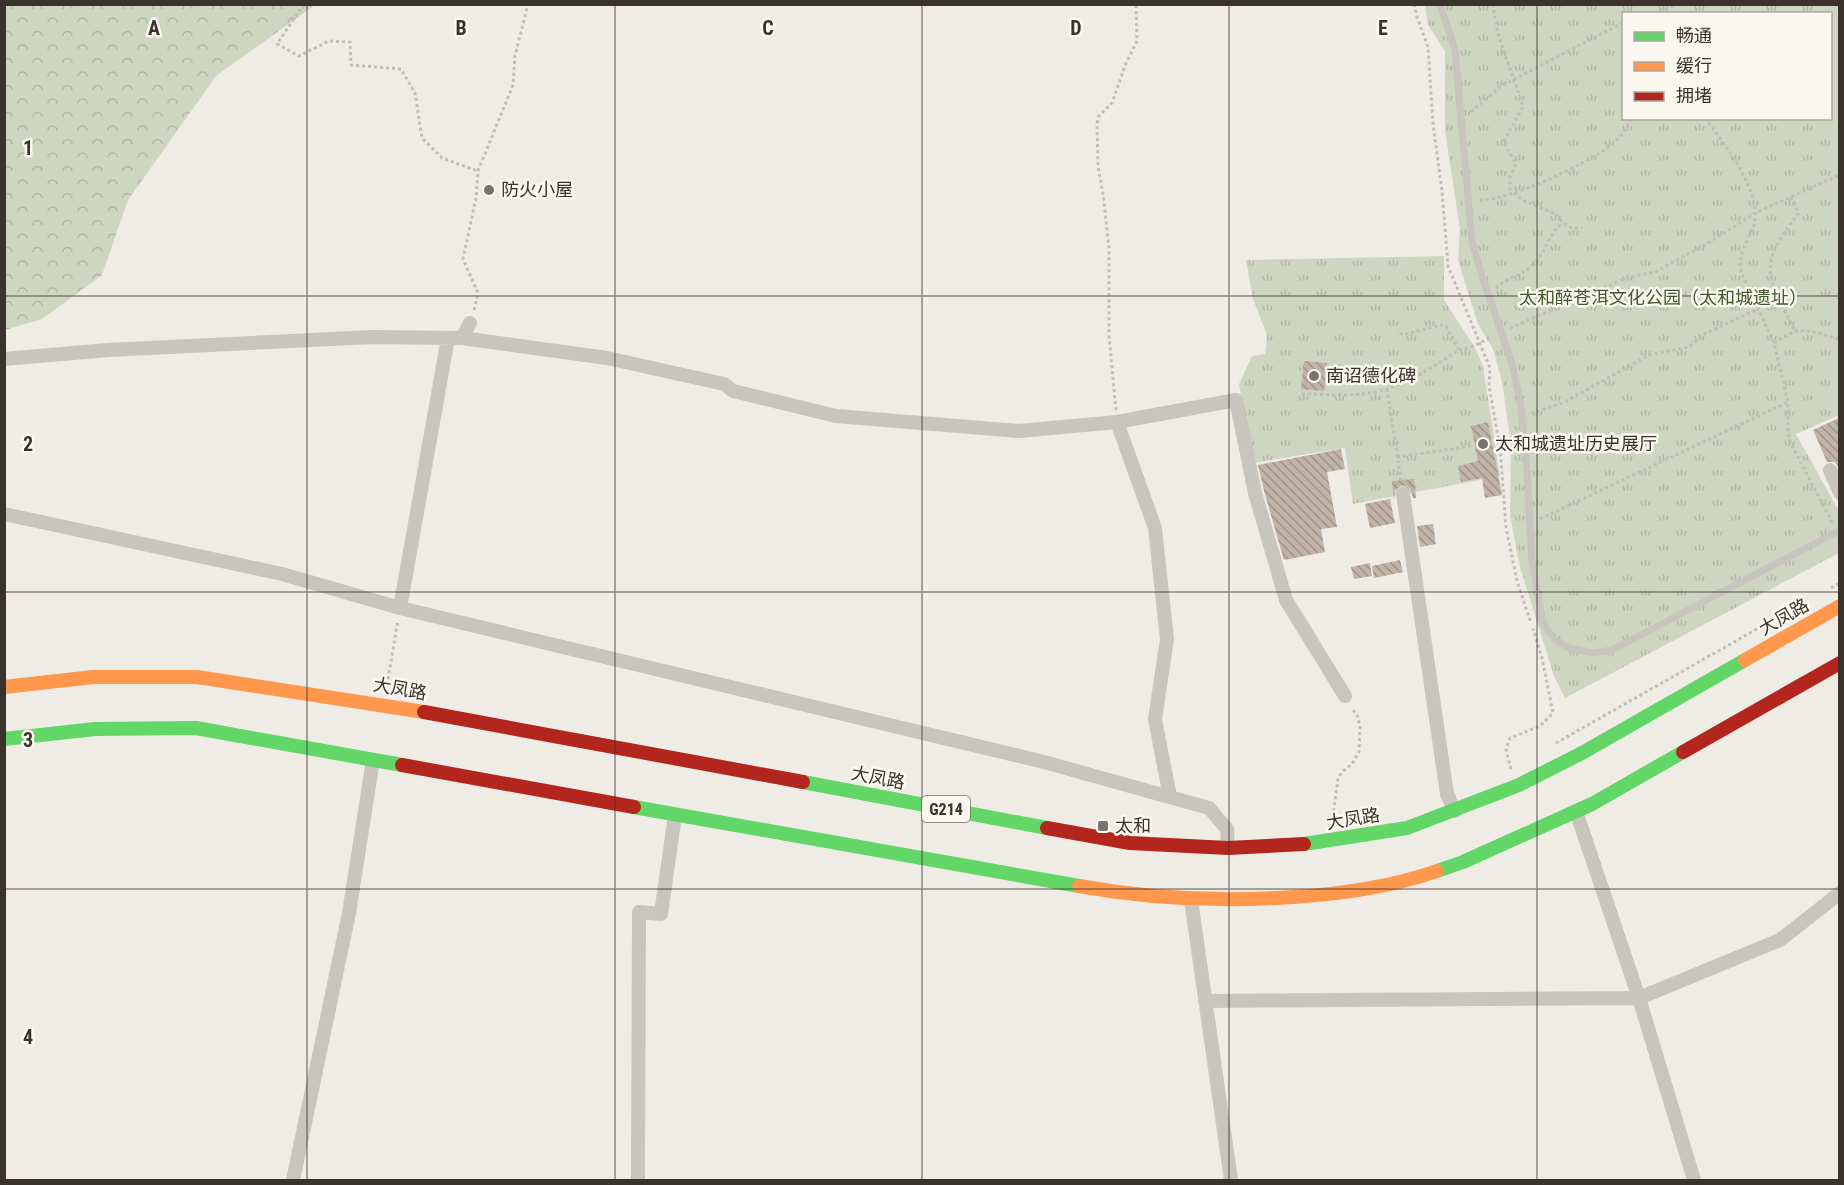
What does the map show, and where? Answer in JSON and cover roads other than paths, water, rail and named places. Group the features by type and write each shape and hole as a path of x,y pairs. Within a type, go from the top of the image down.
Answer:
{"highway":[{"name":"大凤路","path":"4,687 93,677 197,677 383,704 1130,843 1228,848 1290,846 1407,828 1519,785 1582,753 1839,606"},
{"path":"4,739 95,729 196,728 1116,893 1191,900 1244,900 1336,894 1418,878 1463,861 1576,811 1839,663"}],"street":[{"path":"462,338 470,323"},
{"path":"4,358 108,350 372,337 462,338 607,358 663,369 836,416 1019,431 1117,422 1236,400 1255,493 1286,600 1345,696"},
{"path":"400,608 448,338"},
{"path":"1117,422 1155,528 1167,639 1155,719 1170,797"},
{"path":"1830,470 1839,494"},
{"path":"1403,494 1447,794 1455,811"},
{"path":"4,514 282,574 400,608 1032,759 1209,808 1227,829 1228,848"},
{"path":"293,1180 349,914 373,760"},
{"path":"1576,811 1639,998 1694,1180"},
{"path":"638,1180 639,912 661,914 675,815"},
{"path":"1205,1001 1639,998 1780,940 1839,893"},
{"path":"1191,900 1231,1180"}],"lane":[{"path":"1440,4 1455,50 1472,242 1512,364 1521,415 1532,561 1543,623 1549,634 1562,645 1578,651 1593,653 1622,646 1838,530"}],"place":[{"name":"防火小屋","path":"489,190"},
{"name":"南诏德化碑","path":"1314,376"},
{"name":"太和城遗址历史展厅","path":"1483,444"},
{"name":"太和","path":"1103,826"}],"park label":[{"name":"太和醉苍洱文化公园（太和城遗址）","path":"1663,298"}]}
